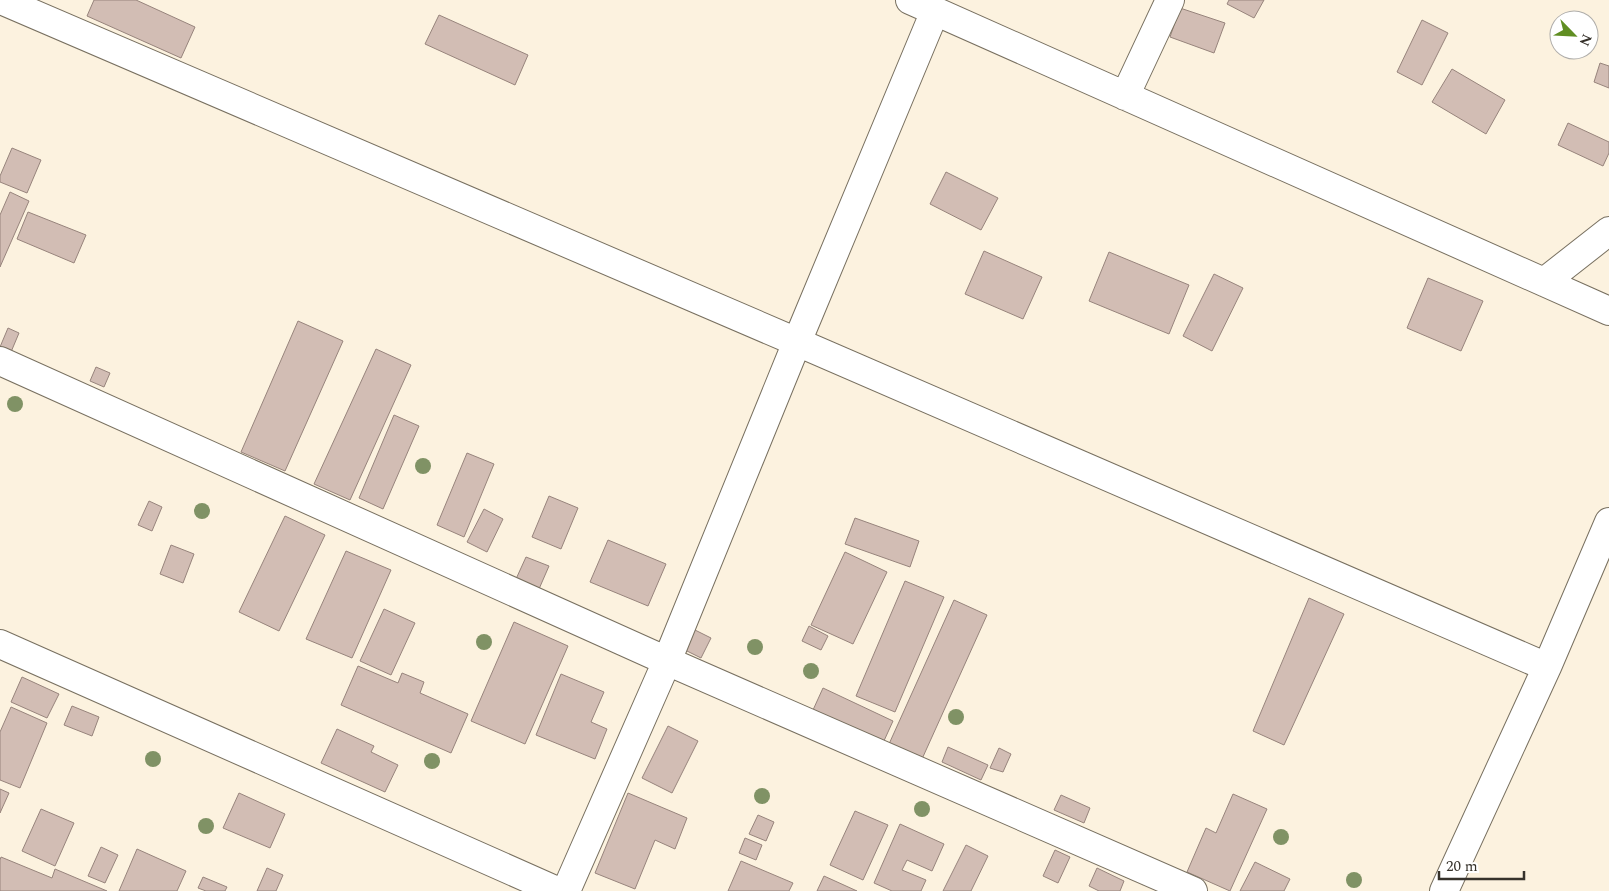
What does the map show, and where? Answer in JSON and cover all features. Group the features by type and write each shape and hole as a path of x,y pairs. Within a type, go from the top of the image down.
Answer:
{"street":[{"path":"1,0 1547,667"},
{"path":"910,0 1609,311"},
{"path":"1125,96 1170,0"},
{"path":"566,891 667,661 797,342 936,11"},
{"path":"1544,282 1609,230"},
{"path":"0,361 667,661 1193,891"},
{"path":"1444,891 1547,667 1609,522"},
{"path":"0,644 557,891"}],"building":[{"path":"94,0 136,0 195,27 181,58 87,16"},
{"path":"1229,0 1264,0 1254,18 1227,4"},
{"path":"1180,8 1225,23 1214,53 1170,37"},
{"path":"439,15 528,55 515,85 425,44"},
{"path":"1422,20 1448,33 1422,85 1397,72"},
{"path":"1600,63 1609,66 1609,88 1594,82"},
{"path":"1452,69 1505,100 1486,134 1432,102"},
{"path":"1568,123 1609,142 1609,153 1603,166 1558,145"},
{"path":"12,148 41,160 27,193 0,182 0,176"},
{"path":"946,172 998,198 981,230 930,204"},
{"path":"10,192 29,201 0,267 0,215"},
{"path":"28,212 86,235 74,263 17,239"},
{"path":"984,251 1042,277 1023,319 965,294"},
{"path":"1109,252 1189,285 1169,334 1089,301"},
{"path":"1214,274 1243,288 1212,351 1183,336"},
{"path":"1428,278 1483,301 1461,351 1407,328"},
{"path":"298,321 343,341 285,471 241,452"},
{"path":"8,328 19,333 11,352 0,347"},
{"path":"376,349 411,365 350,500 314,484"},
{"path":"96,367 110,373 104,387 90,381"},
{"path":"394,415 419,426 383,509 359,498"},
{"path":"467,453 494,464 464,537 437,525"},
{"path":"549,496 578,508 561,549 532,537"},
{"path":"149,501 162,507 152,531 138,525"},
{"path":"484,509 503,519 487,552 467,542"},
{"path":"285,516 325,535 279,631 239,612"},
{"path":"855,518 919,541 910,567 845,544"},
{"path":"608,540 666,564 648,606 590,582"},
{"path":"171,545 194,554 183,583 160,574"},
{"path":"346,551 391,570 352,658 306,639"},
{"path":"845,552 887,572 853,644 811,625"},
{"path":"526,557 549,566 539,589 516,579"},
{"path":"905,581 944,597 895,712 856,696"},
{"path":"1309,598 1344,614 1284,745 1253,731"},
{"path":"954,600 987,615 922,759 889,744"},
{"path":"384,609 415,623 391,675 360,661"},
{"path":"514,622 568,646 525,744 471,721"},
{"path":"809,626 828,636 821,650 802,641"},
{"path":"693,629 711,638 701,658 683,649"},
{"path":"358,666 398,683 402,673 424,682 420,693 468,714 451,753 341,705"},
{"path":"561,674 604,692 591,722 607,729 595,759 536,735"},
{"path":"22,677 59,694 47,718 11,702"},
{"path":"823,688 893,721 883,743 813,710"},
{"path":"72,706 99,717 92,736 64,725"},
{"path":"11,707 47,723 20,788 0,780 0,732"},
{"path":"668,726 698,741 672,793 642,778"},
{"path":"337,729 374,746 371,752 398,765 385,792 321,763"},
{"path":"948,747 988,765 981,780 942,762"},
{"path":"999,748 1011,754 1003,772 990,768"},
{"path":"0,789 9,793 0,813"},
{"path":"239,793 285,814 270,848 223,828"},
{"path":"628,793 687,818 675,849 655,840 635,889 595,873"},
{"path":"1233,794 1267,809 1230,891 1187,872 1206,828 1216,833"},
{"path":"1061,795 1090,808 1084,823 1054,810"},
{"path":"41,809 74,823 55,866 22,851"},
{"path":"855,811 888,825 863,880 830,865"},
{"path":"758,815 774,822 766,841 749,834"},
{"path":"900,824 944,844 932,871 907,860 902,870 926,880 921,891 892,891 874,883"},
{"path":"745,838 762,845 756,860 739,853"},
{"path":"966,845 988,856 971,891 943,891"},
{"path":"101,847 118,855 105,883 88,876"},
{"path":"137,849 186,871 177,891 119,891"},
{"path":"1055,850 1070,857 1058,883 1043,876"},
{"path":"1,857 52,878 55,869 107,891 0,891"},
{"path":"741,861 793,883 789,891 728,891"},
{"path":"1255,862 1290,879 1284,891 1240,891"},
{"path":"267,868 283,875 276,891 257,891"},
{"path":"1097,868 1124,881 1120,891 1099,891 1089,886"},
{"path":"824,876 857,891 817,891"},
{"path":"203,877 227,887 225,891 206,891 198,888"}]}
